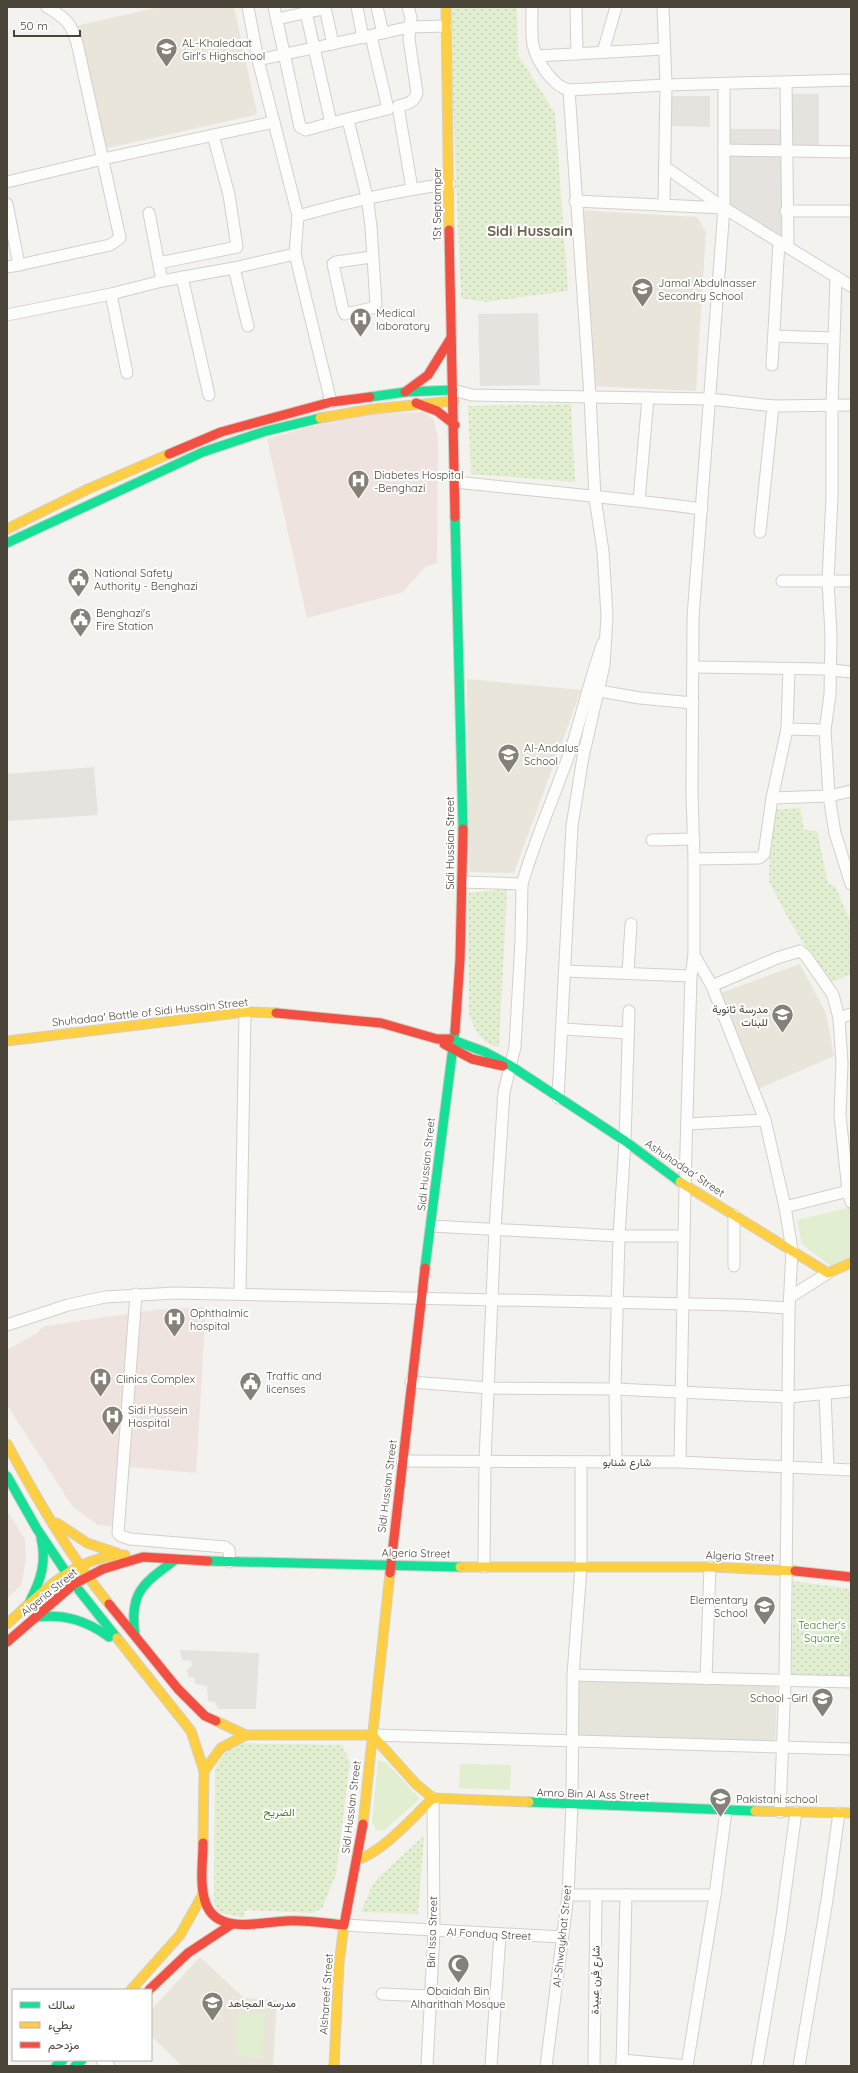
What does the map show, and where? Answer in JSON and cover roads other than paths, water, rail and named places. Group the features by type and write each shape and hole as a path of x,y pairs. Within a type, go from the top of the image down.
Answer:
{"main road":[{"name":"1St Septamper","path":"446,7 453,396"},
{"path":"405,392 428,375 451,338"},
{"path":"7,529 88,489 221,432 332,402 405,392 453,396"},
{"path":"7,542 155,473 196,455 240,439 294,424 348,412 416,403 453,396"},
{"name":"Sidi Hussian Street","path":"344,1925 363,1823 411,1382 454,1039 460,960 463,882 456,482 453,396"},
{"path":"416,403 429,406 444,414 454,425"},
{"name":"Shuhadaa' Battle of Sidi Hussain Street","path":"7,1041 245,1012 284,1013 381,1023 437,1039 454,1039 485,1052 511,1066"},
{"name":"Shuhadaa' Battle of Sidi Hussain Street","path":"437,1039 452,1050 488,1064 511,1066"},
{"name":"Ashuhadaa' Street","path":"511,1066 625,1141 685,1185 828,1273"},
{"path":"828,1273 851,1263"},
{"path":"7,1444 87,1576 135,1635 197,1709 212,1720 246,1735"},
{"path":"7,1476 37,1529 74,1584 191,1731 204,1771 204,1903 213,1915 232,1924"},
{"path":"50,1517 87,1543 119,1554 143,1557"},
{"path":"28,1605 43,1574 45,1560 44,1547 37,1529"},
{"path":"7,1624 79,1564 102,1556 119,1554"},
{"name":"Algeria Street","path":"7,1642 74,1584 103,1569 143,1557 230,1562 484,1567 710,1567 785,1570 851,1577"},
{"path":"135,1635 131,1618 134,1599 144,1584 175,1560"},
{"path":"36,1617 61,1615 86,1622 100,1630 126,1651"},
{"path":"204,1771 211,1757 224,1744 246,1735 372,1735 416,1784 433,1798 379,1848 369,1856 357,1860"},
{"name":"Amro Bin Al Ass Street","path":"433,1798 726,1811 851,1813"},
{"path":"132,1989 180,1935 191,1918 203,1894"},
{"path":"150,1989 183,1955 208,1936 232,1924 287,1921 344,1925"},
{"name":"Alshareef Street","path":"334,2066 339,1964 344,1925"}],"street":[{"path":"7,267 110,245 120,238 74,32 66,19 47,7"},
{"path":"248,7 258,60 298,216 295,254 332,402"},
{"path":"274,7 300,127 306,130 393,108 411,102 415,99 417,93 409,39 411,18 408,7"},
{"path":"357,7 393,108 412,189"},
{"path":"377,7 383,33"},
{"path":"532,7 533,44 537,56 554,82 561,88 569,90 666,85 724,85 851,80"},
{"path":"576,7 577,54"},
{"path":"603,52 616,7"},
{"path":"663,7 666,85 664,205"},
{"path":"277,19 320,9 325,10 333,44"},
{"path":"306,12 331,123"},
{"path":"258,60 410,27 446,26"},
{"path":"537,56 664,49"},
{"path":"772,365 786,211 786,83"},
{"path":"680,1462 685,1185 691,976 694,954 694,839 692,792 693,616 724,208 724,85"},
{"path":"558,1098 563,1029 572,826 583,757 604,665 606,633 604,551 595,498 590,396 575,201 569,90"},
{"path":"348,120 367,198 371,226 376,306 345,314 333,264 336,262 372,257"},
{"path":"7,182 103,159 274,122"},
{"path":"159,263 238,247 229,195 213,135"},
{"path":"724,150 851,152"},
{"path":"665,167 724,208 851,286"},
{"path":"298,216 367,198 412,189 450,184"},
{"path":"575,201 724,208"},
{"path":"7,204 19,265"},
{"path":"786,211 851,210"},
{"path":"149,213 162,281"},
{"path":"7,315 295,254"},
{"path":"234,268 248,326"},
{"path":"182,277 209,395"},
{"path":"836,277 832,405 832,497 828,582 831,635 830,695 825,730 829,796 835,833 851,884"},
{"path":"111,294 127,373"},
{"path":"774,336 834,338"},
{"path":"453,396 472,394 710,399 773,406 851,404"},
{"path":"639,501 648,398"},
{"path":"760,532 773,406"},
{"path":"456,482 702,509"},
{"path":"782,581 851,581"},
{"path":"484,1567 485,1461 495,1229 504,1092 516,1048 522,884 535,842 573,742 595,663 606,633"},
{"path":"693,667 830,670 851,672"},
{"path":"694,859 763,857 772,798 787,729 789,669"},
{"path":"599,690 640,698 693,703"},
{"path":"787,729 825,730"},
{"path":"772,798 829,796 851,791"},
{"path":"652,840 694,839"},
{"path":"463,882 522,884"},
{"path":"628,973 631,924"},
{"path":"712,986 777,958 800,951 806,956 833,995 839,1018 850,1196 784,1206"},
{"path":"694,954 712,986 765,1120 792,1250 785,1570 785,1681 780,1812"},
{"path":"565,971 691,976"},
{"path":"616,1462 615,1389 619,1236 625,1141 629,1011"},
{"path":"240,1294 245,1012"},
{"path":"839,1018 851,1014"},
{"path":"563,1029 628,1033"},
{"path":"687,1124 765,1120"},
{"path":"734,1215 734,1266"},
{"path":"431,1226 619,1236 684,1236"},
{"path":"7,1324 68,1305 105,1297 136,1294 240,1294 684,1305 790,1302 828,1273"},
{"path":"136,1294 118,1533 121,1536 130,1539 225,1547 229,1550 230,1562"},
{"path":"411,1382 489,1388 615,1389 788,1397 825,1392 851,1391"},
{"path":"825,1392 828,1468"},
{"name":"شارع شنابو","path":"402,1461 680,1462 851,1470"},
{"name":"Al-Shwaykhat Street","path":"546,2066 568,1895 572,1805 571,1742 573,1675 581,1567 581,1462"},
{"path":"188,1560 190,1543"},
{"path":"706,1679 710,1567"},
{"path":"573,1675 851,1682"},
{"path":"372,1735 851,1749"},
{"name":"Bin Issa Street","path":"427,2066 429,1996 434,1931 433,1798"},
{"path":"626,1895 622,2063 687,2066 715,1895 726,1811"},
{"path":"756,2066 780,1931 796,1812"},
{"path":"799,2066 827,1900 839,1813"},
{"path":"568,1895 715,1895"},
{"name":"شارع فرن عبيدة","path":"594,2066 596,1895"},
{"name":"Al Fonduq Street","path":"344,1925 500,1935 562,1937"},
{"path":"491,2066 500,1935"},
{"path":"382,1994 429,1996"}],"place":[{"name":"AL-Khaledaat Girl's Highschool","path":"167,68"},
{"name":"Jamal Abdulnasser Secondry School","path":"643,308"},
{"name":"Medical laboratory","path":"360,338"},
{"name":"Diabetes Hospital -Benghazi","path":"359,500"},
{"name":"National Safety Authority - Benghazi","path":"79,598"},
{"name":"Benghazi's Fire Station","path":"80,638"},
{"name":"Al-Andalus School","path":"509,774"},
{"name":"مدرسة ثانوية للبنات","path":"783,1034"},
{"name":"Ophthalmic hospital","path":"175,1338"},
{"name":"Clinics Complex","path":"101,1398"},
{"name":"Traffic and licenses","path":"250,1402"},
{"name":"Sidi Hussein Hospital","path":"113,1436"},
{"name":"Elementary School","path":"764,1626"},
{"name":"School -Girl","path":"823,1718"},
{"name":"Pakistani school","path":"721,1818"},
{"name":"Obaidah Bin Alharithah Mosque","path":"458,1984"},
{"name":"مدرسه المجاهد","path":"213,2022"}],"district":[{"name":"Sidi Hussain","path":"530,231"}],"park label":[{"name":"Teacher's Square","path":"822,1631"},
{"name":"الضريح","path":"279,1812"}]}
